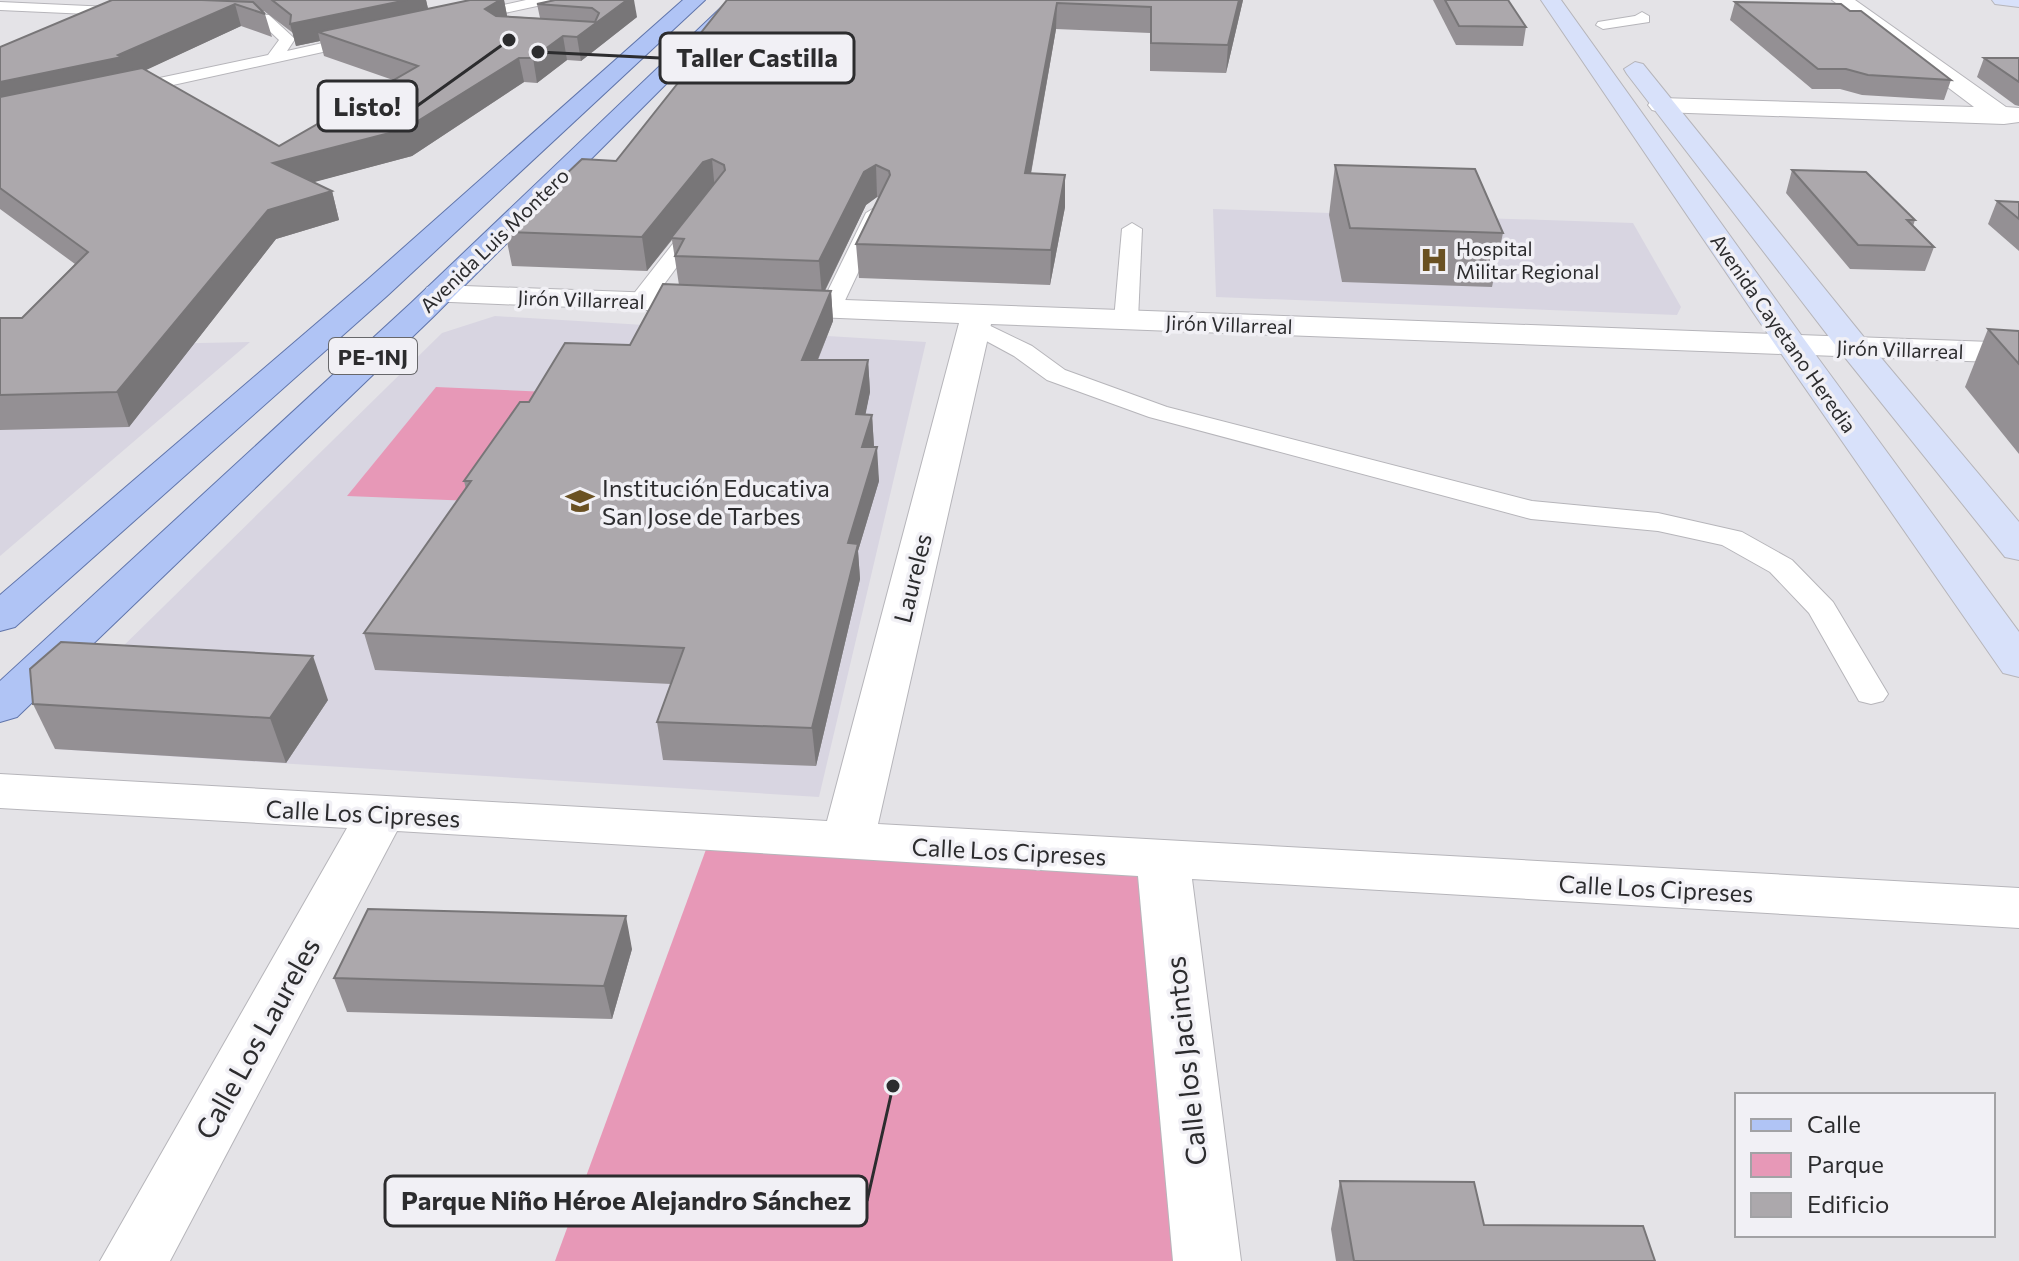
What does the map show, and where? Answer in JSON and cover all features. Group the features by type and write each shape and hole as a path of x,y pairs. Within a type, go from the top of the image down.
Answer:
{"main road":[{"name":"Avenida Luis Montero","path":"0,618 377,288 695,0"},
{"name":"Avenida Luis Montero","path":"0,707 676,74 708,31 740,0"},
{"name":"Avenida Cayetano Heredia","path":"1551,0 1792,346 2019,663"},
{"name":"Avenida Cayetano Heredia","path":"1584,0 1660,105 2019,548"},
{"path":"2002,0 2019,1"},
{"path":"663,30 708,31"}],"street":[{"path":"1842,0 2013,119"},
{"path":"1660,105 2013,119"},
{"name":"Jirón Villarreal","path":"438,294 830,309 976,320 1126,320 2019,353"},
{"name":"Laureles","path":"848,842 976,320"},
{"name":"Calle Los Cipreses","path":"0,791 2019,908"},
{"name":"Calle Los Laureles","path":"134,1261 380,815"},
{"name":"Calle los Jacintos","path":"1163,860 1207,1261"}],"lane":[{"path":"440,23 546,0"},
{"path":"0,6 137,10 85,30"},
{"path":"516,23 557,14"},
{"path":"203,15 264,18 287,39 273,59"},
{"path":"1603,25 1644,19 1642,16"},
{"path":"106,95 379,36"},
{"path":"640,301 716,200"},
{"path":"830,309 879,206"},
{"path":"1126,320 1132,229"},
{"path":"976,320 1056,375 1158,412 1531,510 1658,522 1732,538 1781,566 1822,609 1871,694"}],"shaded area":[{"name":"Hospital Militar Regional","path":"1213,209 1633,223 1681,307 1677,315 1216,297"},
{"name":"Institución Educativa San Jose de Tarbes","path":"495,316 926,342 819,797 55,749 110,659 442,333"},
{"path":"250,342 0,556 0,347"}],"green space":[{"path":"436,387 549,392 473,501 347,496"},
{"path":"708,844 1135,871 1157,911 1179,1261 555,1261"}],"building":[{"path":"112,0 253,2 265,14 235,4 118,55 122,57 0,82 0,47"},
{"path":"272,0 407,0 290,24 291,15"},
{"path":"470,0 500,0 485,9 496,16 595,22 599,13 592,8 537,4 555,0 627,0 577,37 563,36 533,58 519,58 405,129 273,163 332,191 268,210 117,392 0,395 0,318 22,318 88,252 0,188 0,97 142,68 279,146 418,66 318,32"},
{"path":"727,0 1239,0 1228,45 1151,43 1151,7 1057,3 1025,173 1065,175 1051,250 856,244 890,175 889,171 876,165 864,172 819,261 675,256 684,239 671,238 725,170 724,165 712,159 703,162 642,237 505,232 582,159 616,161 697,59 681,58 686,52 831,58 841,53 841,48 831,42 696,39"},
{"path":"1445,0 1508,0 1526,27 1459,26"},
{"path":"1735,2 1841,4 1850,11 1861,11 1951,80 1818,69"},
{"path":"1984,58 2019,58 2019,82"},
{"path":"1335,165 1475,169 1503,233 1350,228"},
{"path":"1792,170 1866,172 1915,220 1907,220 1934,247 1858,245"},
{"path":"1997,201 2019,202 2019,219"},
{"path":"663,284 831,291 802,360 868,360 856,414 872,415 862,447 877,447 848,543 858,544 812,728 657,722 684,648 364,633 471,481 464,481 520,402 529,402 565,343 630,345"},
{"path":"1988,329 2019,331 2019,364"},
{"path":"61,642 313,656 270,718 33,704 30,669"},
{"path":"368,909 626,916 604,986 334,978"},
{"path":"1340,1181 1474,1182 1484,1225 1643,1226 1655,1261 1354,1261"}],"place":[{"name":"Listo!","path":"509,40"},
{"name":"Taller Castilla","path":"538,52"},
{"name":"Hospital Militar Regional","path":"1434,260"},
{"name":"Institución Educativa San Jose de Tarbes","path":"580,501"},
{"name":"Parque Niño Héroe Alejandro Sánchez","path":"893,1086"}]}
